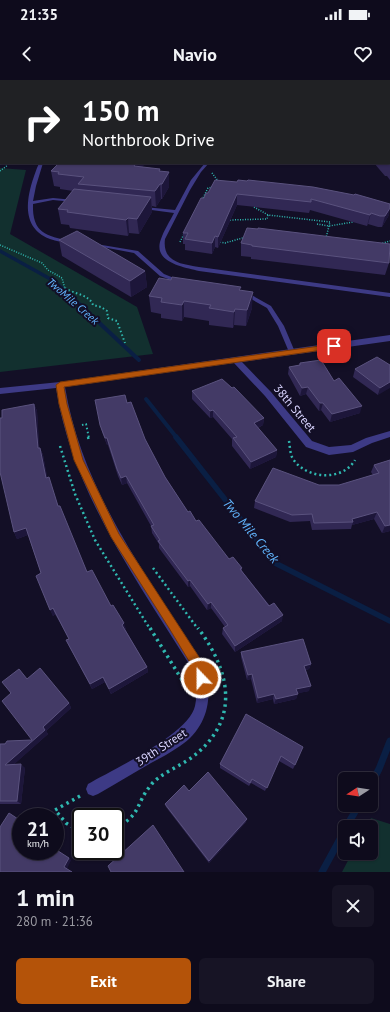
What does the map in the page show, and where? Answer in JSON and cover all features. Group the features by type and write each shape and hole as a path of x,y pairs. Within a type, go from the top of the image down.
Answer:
{"street":[{"path":"0,391 60,385 390,338"},
{"name":"38th Street","path":"236,360 268,394 310,444 329,451 353,448 369,440 390,434"},
{"name":"39th Street","path":"60,385 63,404 79,460 116,537 197,664 203,691 202,706 197,719 189,730 176,741 93,789"}],"lane":[{"path":"41,164 35,177 31,203 32,220 38,230 51,237 76,243"},
{"path":"207,164 196,176 163,240 160,247 164,256 174,262 199,269 390,295"},
{"path":"31,203 53,199 76,201"},
{"path":"138,208 177,212"},
{"path":"83,243 136,252 162,275 188,284"},
{"path":"240,292 247,294 269,307 281,326 292,352"}],"path":[{"path":"0,171 8,166 8,164"},
{"path":"210,171 219,182"},
{"path":"201,202 208,188 215,187"},
{"path":"254,207 268,215 330,222 325,243"},
{"path":"230,220 267,219 268,215"},
{"path":"317,224 329,226 353,222"},
{"path":"180,242 187,229"},
{"path":"220,242 225,243 252,236"},
{"path":"377,244 390,241"},
{"path":"0,245 42,263 48,270 62,278 65,290 83,295 92,302 93,305 101,307 107,311 108,318 117,322 125,343"},
{"path":"72,828 61,819 55,810 93,789"}],"green space":[{"path":"0,168 26,170 10,234 137,307 153,354 0,372"},
{"path":"378,820 390,824 390,872 342,872 348,860 378,860"}],"building":[{"path":"58,164 135,164 134,166 160,169 159,171 169,172 162,184 160,184 155,191 78,184 84,177 58,174 59,172 51,171"},
{"path":"215,180 237,182 238,180 248,180 313,187 355,194 390,204 390,208 385,216 380,216 371,213 370,215 311,199 311,202 237,194 218,237 215,236 212,243 185,239 188,233 183,233 201,198 204,198 206,193 208,193"},
{"path":"74,189 151,197 137,219 128,218 126,220 67,212 68,210 58,209"},
{"path":"247,228 258,228 390,244 389,263 252,246 241,243"},
{"path":"77,231 145,271 130,281 59,240"},
{"path":"172,277 241,287 239,290 253,292 247,310 235,309 234,312 209,308 211,305 184,301 182,305 161,302 162,298 149,296 159,278 171,280"},
{"path":"377,357 390,365 390,382 380,388 355,369"},
{"path":"321,360 334,381 339,378 362,406 332,414 323,403 320,403 308,387 302,388 289,367 300,365 300,363"},
{"path":"222,379 232,388 234,387 264,418 254,423 277,450 251,462 233,438 237,437 213,410 210,411 192,391"},
{"path":"125,395 127,403 131,402 145,439 165,477 188,512 190,511 196,521 199,520 229,559 233,557 242,568 240,569 269,606 274,603 283,615 235,646 223,628 228,625 211,602 208,604 190,580 188,581 158,541 160,540 151,526 154,525 126,476 121,478 117,469 107,438 105,438 100,425 95,400"},
{"path":"34,404 38,448 40,448 46,478 49,477 58,506 60,506 87,572 92,570 111,606 113,605 124,623 122,625 147,667 109,689 103,677 90,684 66,640 69,639 53,608 50,610 36,576 41,573 26,528 14,532 0,472 0,418 2,418 2,410"},
{"path":"390,460 390,525 385,526 377,512 352,519 353,522 314,523 312,514 292,515 255,501 273,468 319,485 339,485 379,473 374,465"},
{"path":"303,639 311,664 304,666 311,686 296,689 298,694 276,699 274,694 258,698 252,674 248,675 241,652"},
{"path":"40,668 69,703 43,727 45,730 5,765 21,764 17,801 0,801 0,744 5,744 7,741 32,740 2,701 11,693 2,682 19,669 27,679"},
{"path":"246,714 303,747 295,765 281,756 267,788 252,779 250,783 220,764"},
{"path":"208,772 247,819 209,861 165,804 184,785 189,791"},
{"path":"9,813 12,815 12,860 64,860 64,855 69,858 64,867 72,872 0,872 0,827"},
{"path":"153,825 184,872 111,872 108,866 115,860 124,860 124,851"}],"waterway":[{"name":"TwoMile Creek","path":"0,251 54,281 63,289"},
{"name":"TwoMile Creek","path":"62,288 139,360"},
{"name":"Two Mile Creek","path":"146,399 177,438"},
{"name":"Two Mile Creek","path":"176,437 275,563 390,621"},
{"name":"Two Mile Creek","path":"377,772 390,741"},
{"name":"Two Mile Creek","path":"350,820 355,812"},
{"name":"Two Mile Creek","path":"322,872 338,843"}],"route":[{"path":"201,678 197,664 173,624 116,537 79,460 70,432 60,385 334,346"}]}
